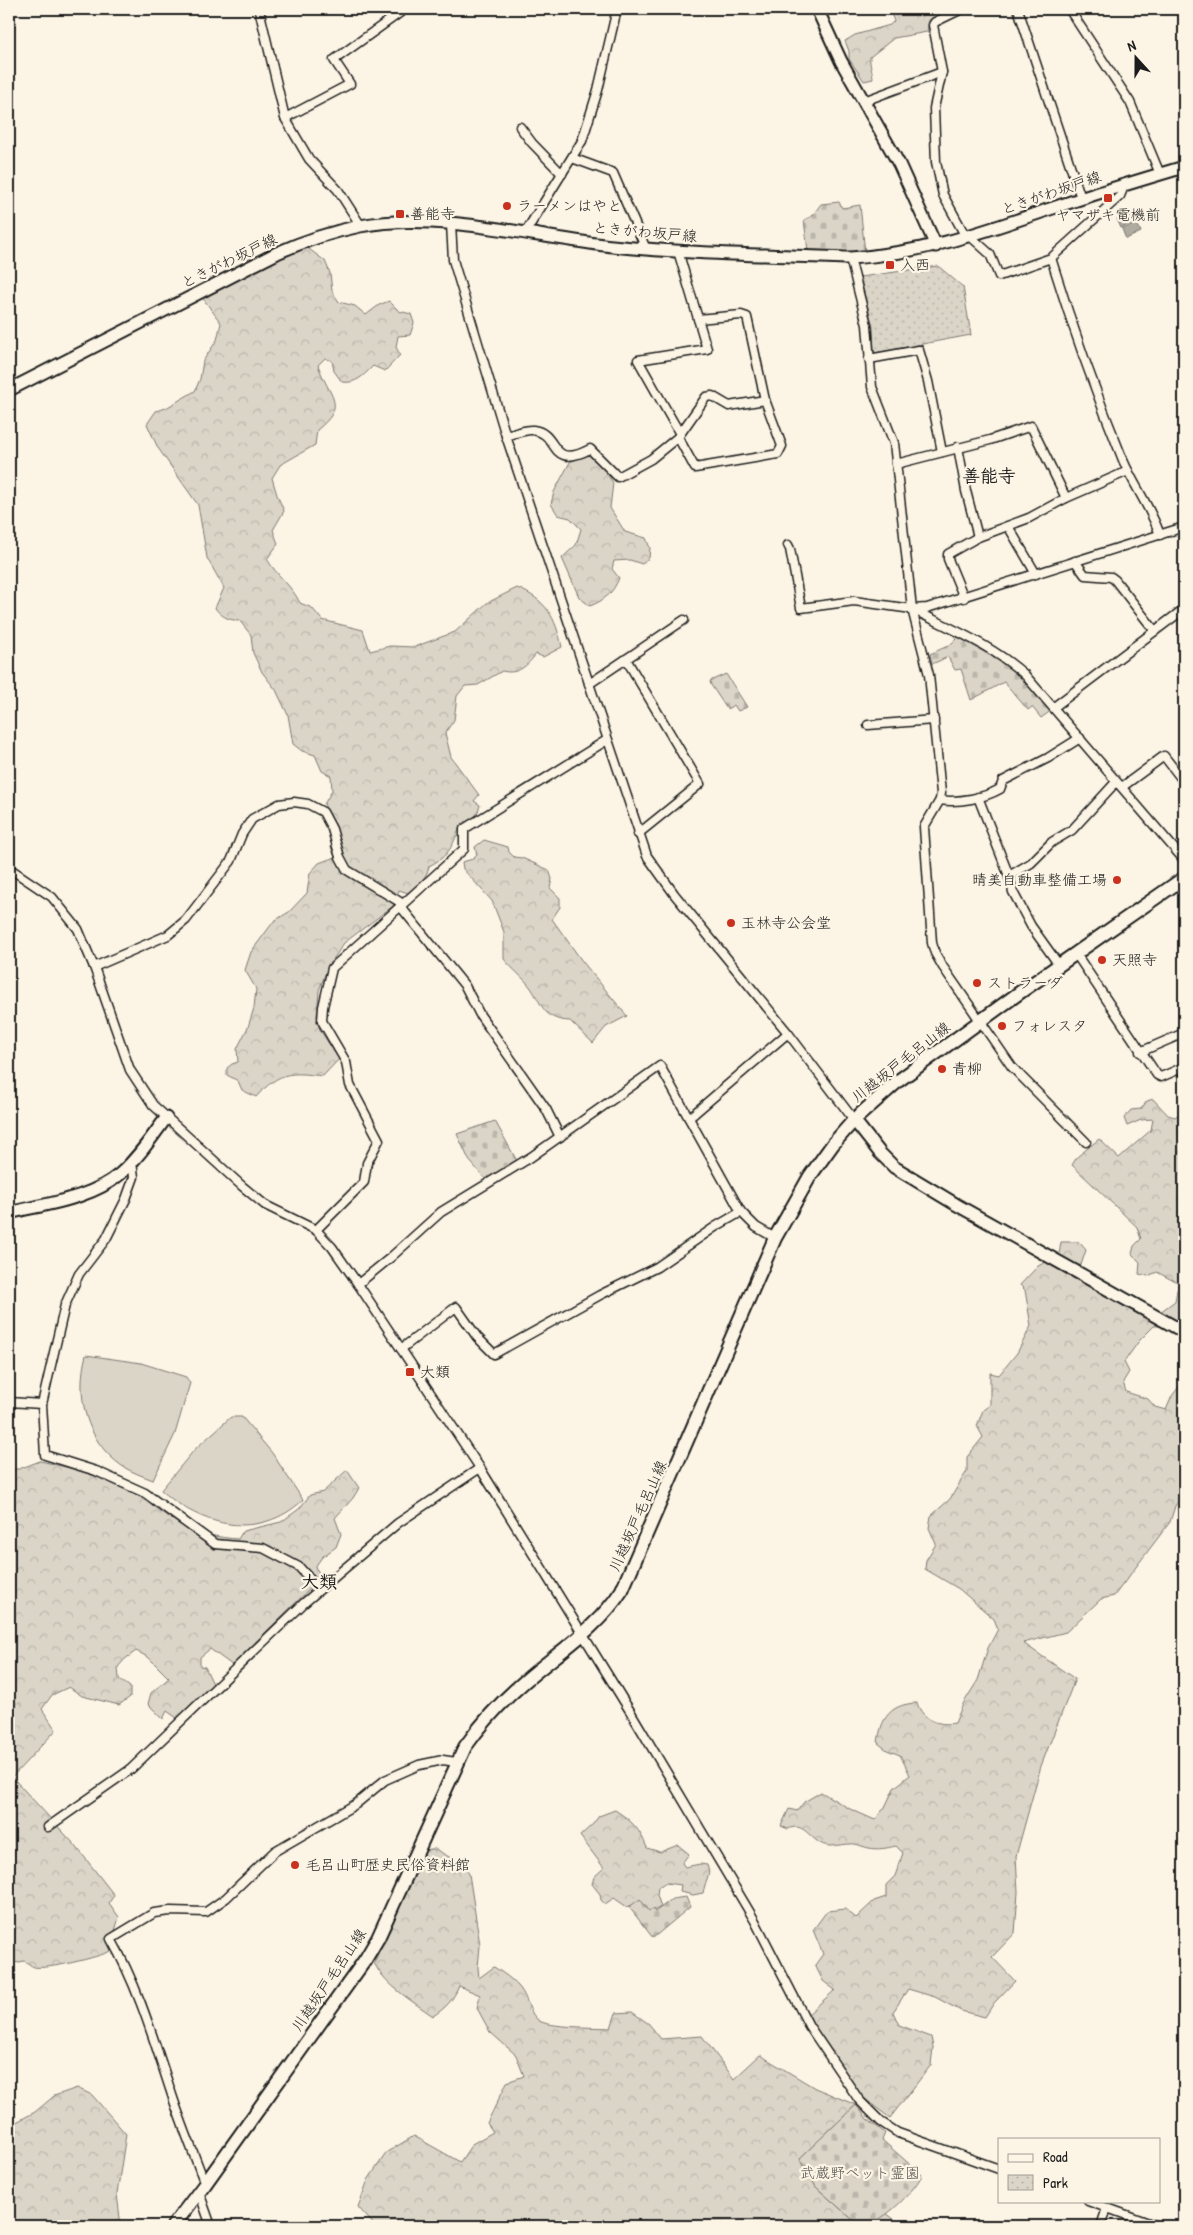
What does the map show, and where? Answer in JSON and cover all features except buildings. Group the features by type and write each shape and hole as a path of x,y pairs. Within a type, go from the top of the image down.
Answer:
{"main road":[{"path":"816,9 841,61 899,164 936,246"},
{"name":"ときがわ坂戸線","path":"9,390 285,250 320,236 361,226 410,222 451,224 646,249 850,258 882,256 936,246 968,237 1081,198 1184,167"},
{"name":"川越坂戸毛呂山線","path":"173,2226 365,1960 378,1938 456,1762 480,1727 502,1702 525,1681 583,1636 607,1611 627,1582 775,1238 810,1176 833,1144 854,1120 898,1081 1184,878"},
{"path":"9,1213 64,1200 99,1187 119,1175 132,1162 166,1118"},
{"path":"854,1120 880,1153 894,1167 965,1210 1184,1332"}],"street":[{"path":"259,9 285,118 310,159 338,190 361,226"},
{"path":"285,118 350,84 334,60 405,9"},
{"path":"525,233 582,141 617,9"},
{"path":"962,9 935,22 934,25 942,72 934,108 936,162 943,195 968,237 990,254 999,276 1051,258 1120,196 1125,184"},
{"path":"1018,9 1081,198"},
{"path":"1069,9 1130,102 1160,174"},
{"path":"864,101 942,72"},
{"path":"520,127 532,143 562,174"},
{"path":"572,158 614,173 646,249"},
{"path":"451,224 453,260 506,436 638,834 654,868 788,1033 854,1120"},
{"path":"678,251 698,319 707,349 638,360 695,468 778,454 782,446 765,400 747,317 741,314 698,319"},
{"path":"850,258 867,325 872,387 894,444 912,609 929,675 940,800 924,827 932,943 939,960 979,1022 1019,1075 1086,1142"},
{"path":"1051,258 1072,324 1128,471 1149,509 1160,535"},
{"path":"869,359 919,350 928,381 942,452"},
{"path":"506,436 534,430 543,434 558,452 568,457 576,456 590,449 618,477 651,460 679,436 702,400 709,395 729,406 765,400"},
{"path":"896,464 990,440 1032,426 1066,498"},
{"path":"958,447 966,491 978,537"},
{"path":"964,598 948,559 948,554 978,537 1029,518 1066,498 1128,471"},
{"path":"1008,526 1036,574"},
{"path":"788,546 801,608 854,601 912,609 927,608 964,598 1184,527"},
{"path":"1075,561 1085,575 1110,577 1114,580 1155,631"},
{"path":"1054,707 1184,608"},
{"path":"912,609 968,637 1013,664 1054,707 1184,860"},
{"path":"588,684 684,620"},
{"path":"626,659 700,784 638,834"},
{"path":"868,725 934,720"},
{"path":"940,800 950,801 991,794 1000,789 1004,781 1048,758 1080,738"},
{"path":"316,1230 364,1182 367,1163 380,1140 350,1085 346,1062 322,1022 323,1007 332,968 464,849 464,829 607,740"},
{"path":"1009,876 1031,863 1052,842 1072,830 1119,785 1164,756 1184,782"},
{"path":"978,797 1009,876 1013,892 1031,926 1059,965"},
{"path":"94,967 168,935 186,920 231,861 242,834 252,819 279,804 294,802 308,804 323,812 332,829 340,857 347,870 400,902 400,906 465,986 480,1015 546,1109 560,1137"},
{"path":"9,868 41,888 61,906 78,929 94,967 134,1078 153,1105 266,1205 316,1230 332,1247 358,1284 480,1468 630,1711 754,1921 809,2026 859,2100 881,2122 898,2133 998,2169"},
{"path":"1076,954 1156,1075 1161,1077 1184,1067"},
{"path":"689,1118 788,1033"},
{"path":"1140,1052 1184,1033"},
{"path":"358,1284 441,1212 560,1137 660,1066 742,1212 756,1227 775,1238"},
{"path":"132,1162 134,1177 119,1214 106,1239 79,1274 71,1288 65,1305 42,1404 45,1454 96,1470 145,1493 215,1544 263,1548 299,1567 319,1589"},
{"path":"401,1349 456,1307 477,1337 494,1354 600,1295 657,1267 715,1227 742,1212"},
{"path":"9,1402 42,1404"},
{"path":"48,1827 131,1769 319,1589 398,1523 480,1468"},
{"path":"211,2226 202,2188 145,2009 127,1966 111,1939 154,1913 170,1911 206,1912 226,1898 275,1851 356,1804 386,1780 419,1765 443,1760 456,1762"},
{"path":"1091,2202 1157,2226"},
{"path":"1101,2226 1107,2208"}],"green space":[{"path":"889,9 935,9 938,15 929,20 927,32 894,38 870,57 873,79 864,81 849,59 849,51 845,41 855,35 890,25 894,21"},
{"path":"839,202 842,208 860,205 865,253 808,251 804,220 812,216 821,204"},
{"path":"305,246 325,261 330,273 332,291 339,302 355,306 366,315 379,305 389,301 399,311 411,314 414,323 410,335 398,336 396,347 400,355 385,371 373,366 355,380 342,382 334,371 332,361 325,358 318,365 334,400 334,407 327,421 317,430 315,445 280,465 272,478 284,511 273,530 278,544 267,559 293,591 300,603 312,608 322,620 363,630 370,651 390,646 414,647 455,632 487,603 517,588 543,604 553,618 562,647 543,657 536,654 526,666 517,671 502,671 478,685 465,686 457,696 454,720 445,733 451,757 479,795 474,801 480,805 477,813 470,821 460,827 449,850 429,866 419,884 408,893 399,890 393,906 344,943 328,967 319,990 317,1016 320,1030 339,1059 323,1076 286,1075 272,1082 256,1097 242,1090 238,1081 227,1075 227,1068 238,1062 237,1049 248,1027 254,1008 256,989 245,970 251,952 274,921 289,912 307,893 310,873 319,863 335,857 331,847 337,832 324,804 332,791 331,776 322,771 315,755 302,751 293,744 288,715 276,690 262,672 253,653 251,635 239,620 232,620 226,617 215,608 224,588 207,558 198,505 158,448 147,424 156,411 166,408 195,391 200,379 203,361 217,340 221,323 202,297 253,269"},
{"path":"938,266 963,287 971,335 874,353 873,327 860,277"},
{"path":"585,454 590,454 603,465 613,483 610,508 625,532 646,538 650,548 649,558 642,564 630,560 614,561 612,569 619,578 617,583 608,595 590,606 579,597 562,558 576,545 581,529 570,518 558,515 551,504 554,492 570,462"},
{"path":"958,637 1007,665 1030,685 1052,710 1041,718 1032,707 1028,710 1004,682 971,700 961,669 955,670 948,657 932,664 930,654 950,645"},
{"path":"726,674 747,707 738,711 734,705 727,709 711,685 710,681"},
{"path":"484,840 508,847 509,852 514,857 522,858 549,870 552,879 550,888 560,898 560,907 552,919 582,961 627,1016 606,1027 593,1043 570,1021 561,1020 549,1015 528,984 504,959 504,932 492,901 463,869 462,862 473,859 477,855 475,847"},
{"path":"1153,1099 1168,1115 1175,1117 1184,1111 1184,1336 1164,1326 1154,1326 1139,1341 1124,1362 1129,1372 1123,1382 1126,1392 1148,1399 1155,1407 1166,1410 1172,1396 1184,1380 1184,1493 1175,1506 1170,1522 1114,1596 1101,1599 1066,1632 1023,1643 1075,1679 1041,1766 1016,1856 1018,1892 1015,1933 992,1957 1015,1981 994,2003 985,2017 961,2011 935,1997 908,1989 893,2012 899,2025 931,2037 933,2047 931,2065 890,2118 857,2093 807,2015 835,1990 823,1981 815,1965 823,1954 813,1930 827,1911 845,1909 856,1918 874,1901 886,1897 886,1885 895,1876 903,1853 896,1846 876,1849 852,1844 828,1846 820,1843 798,1827 788,1829 781,1826 789,1809 797,1811 804,1802 821,1792 850,1809 875,1820 885,1807 894,1788 910,1775 900,1755 887,1750 878,1743 879,1734 885,1719 894,1709 900,1706 917,1703 927,1718 943,1724 955,1723 963,1704 978,1680 988,1648 998,1629 994,1619 959,1589 925,1569 926,1560 936,1544 929,1528 931,1516 950,1499 967,1471 967,1457 983,1437 977,1426 983,1410 990,1405 990,1373 999,1375 1017,1353 1031,1326 1025,1290 1020,1285 1038,1266 1059,1255 1061,1242 1079,1242 1086,1250 1080,1268 1082,1282 1133,1309 1160,1312 1175,1301 1177,1290 1182,1283 1157,1272 1148,1276 1139,1274 1140,1262 1132,1254 1134,1246 1141,1239 1137,1227 1072,1165 1077,1157 1099,1139 1119,1158 1151,1130 1153,1119 1141,1120 1127,1126 1124,1118 1131,1110 1141,1109 1147,1101"},
{"path":"495,1121 517,1161 486,1180 469,1160 457,1134"},
{"path":"86,1355 141,1363 186,1377 190,1383 175,1434 153,1480 122,1466 110,1456 92,1431 83,1402 82,1386"},
{"path":"231,1417 242,1417 272,1453 303,1500 286,1513 268,1521 250,1525 231,1524 212,1520 194,1513 177,1503 161,1490 195,1449"},
{"path":"40,1461 81,1471 121,1486 192,1530 208,1535 238,1539 243,1531 281,1522 299,1509 310,1495 323,1492 347,1470 359,1488 353,1498 335,1518 341,1534 336,1547 322,1557 315,1567 322,1577 232,1665 210,1649 200,1657 200,1666 205,1667 213,1684 177,1718 167,1711 163,1719 148,1704 151,1693 169,1678 148,1657 136,1651 118,1667 119,1679 130,1687 130,1697 119,1705 82,1696 69,1687 52,1695 42,1709 56,1730 12,1777 75,1845 114,1895 109,1903 119,1917 115,1931 106,1937 111,1951 50,1967 34,1967 24,1961 9,1964 9,1469 19,1469"},
{"path":"615,1810 635,1826 647,1848 660,1852 678,1845 689,1854 682,1863 685,1867 700,1864 707,1865 709,1872 703,1893 693,1895 680,1892 681,1885 665,1883 658,1887 657,1895 661,1907 649,1913 641,1902 627,1907 614,1898 605,1904 592,1884 594,1877 604,1868 580,1836 599,1816"},
{"path":"435,1849 465,1866 469,1874 480,1945 479,1978 494,1967 503,1973 523,1992 531,2012 538,2020 543,2023 561,2026 611,2028 616,2013 632,2012 649,2024 661,2039 702,2036 734,2079 760,2055 815,2088 856,2105 800,2158 816,2187 860,2226 375,2226 358,2207 368,2180 387,2152 414,2136 460,2162 472,2144 493,2132 487,2123 507,2082 524,2076 516,2055 490,2032 477,2008 480,1995 459,1986 449,2003 433,2016 392,1986 374,1963 423,1852"},
{"path":"686,1897 690,1907 653,1938 629,1907 640,1899 649,1911 653,1909 655,1912 672,1899"},
{"path":"77,2088 92,2095 126,2134 117,2194 121,2226 9,2226 9,2126 35,2112 54,2096"},
{"name":"武蔵野ペット霊園","path":"856,2105 867,2119 885,2133 882,2140 922,2175 912,2190 896,2207 868,2225 860,2226 816,2187 800,2158"},
{"path":"886,2213 903,2226 867,2226"}],"water":[{"path":"1132,212 1136,221 1121,228 1117,219"},
{"path":"1137,223 1141,232 1126,239 1122,229"}],"place":[{"name":"ヤマザキ電機前","path":"1108,198"},
{"name":"ラーメンはやと","path":"507,206"},
{"name":"善能寺","path":"400,214"},
{"name":"入西","path":"890,265"},
{"name":"晴美自動車整備工場","path":"1117,880"},
{"name":"玉林寺公会堂","path":"731,923"},
{"name":"天照寺","path":"1102,960"},
{"name":"ストラーダ","path":"977,983"},
{"name":"フォレスタ","path":"1002,1026"},
{"name":"青柳","path":"942,1069"},
{"name":"大類","path":"410,1372"},
{"name":"毛呂山町歴史民俗資料館","path":"295,1865"}],"district":[{"name":"善能寺","path":"989,476"},
{"name":"大類","path":"319,1582"}]}
